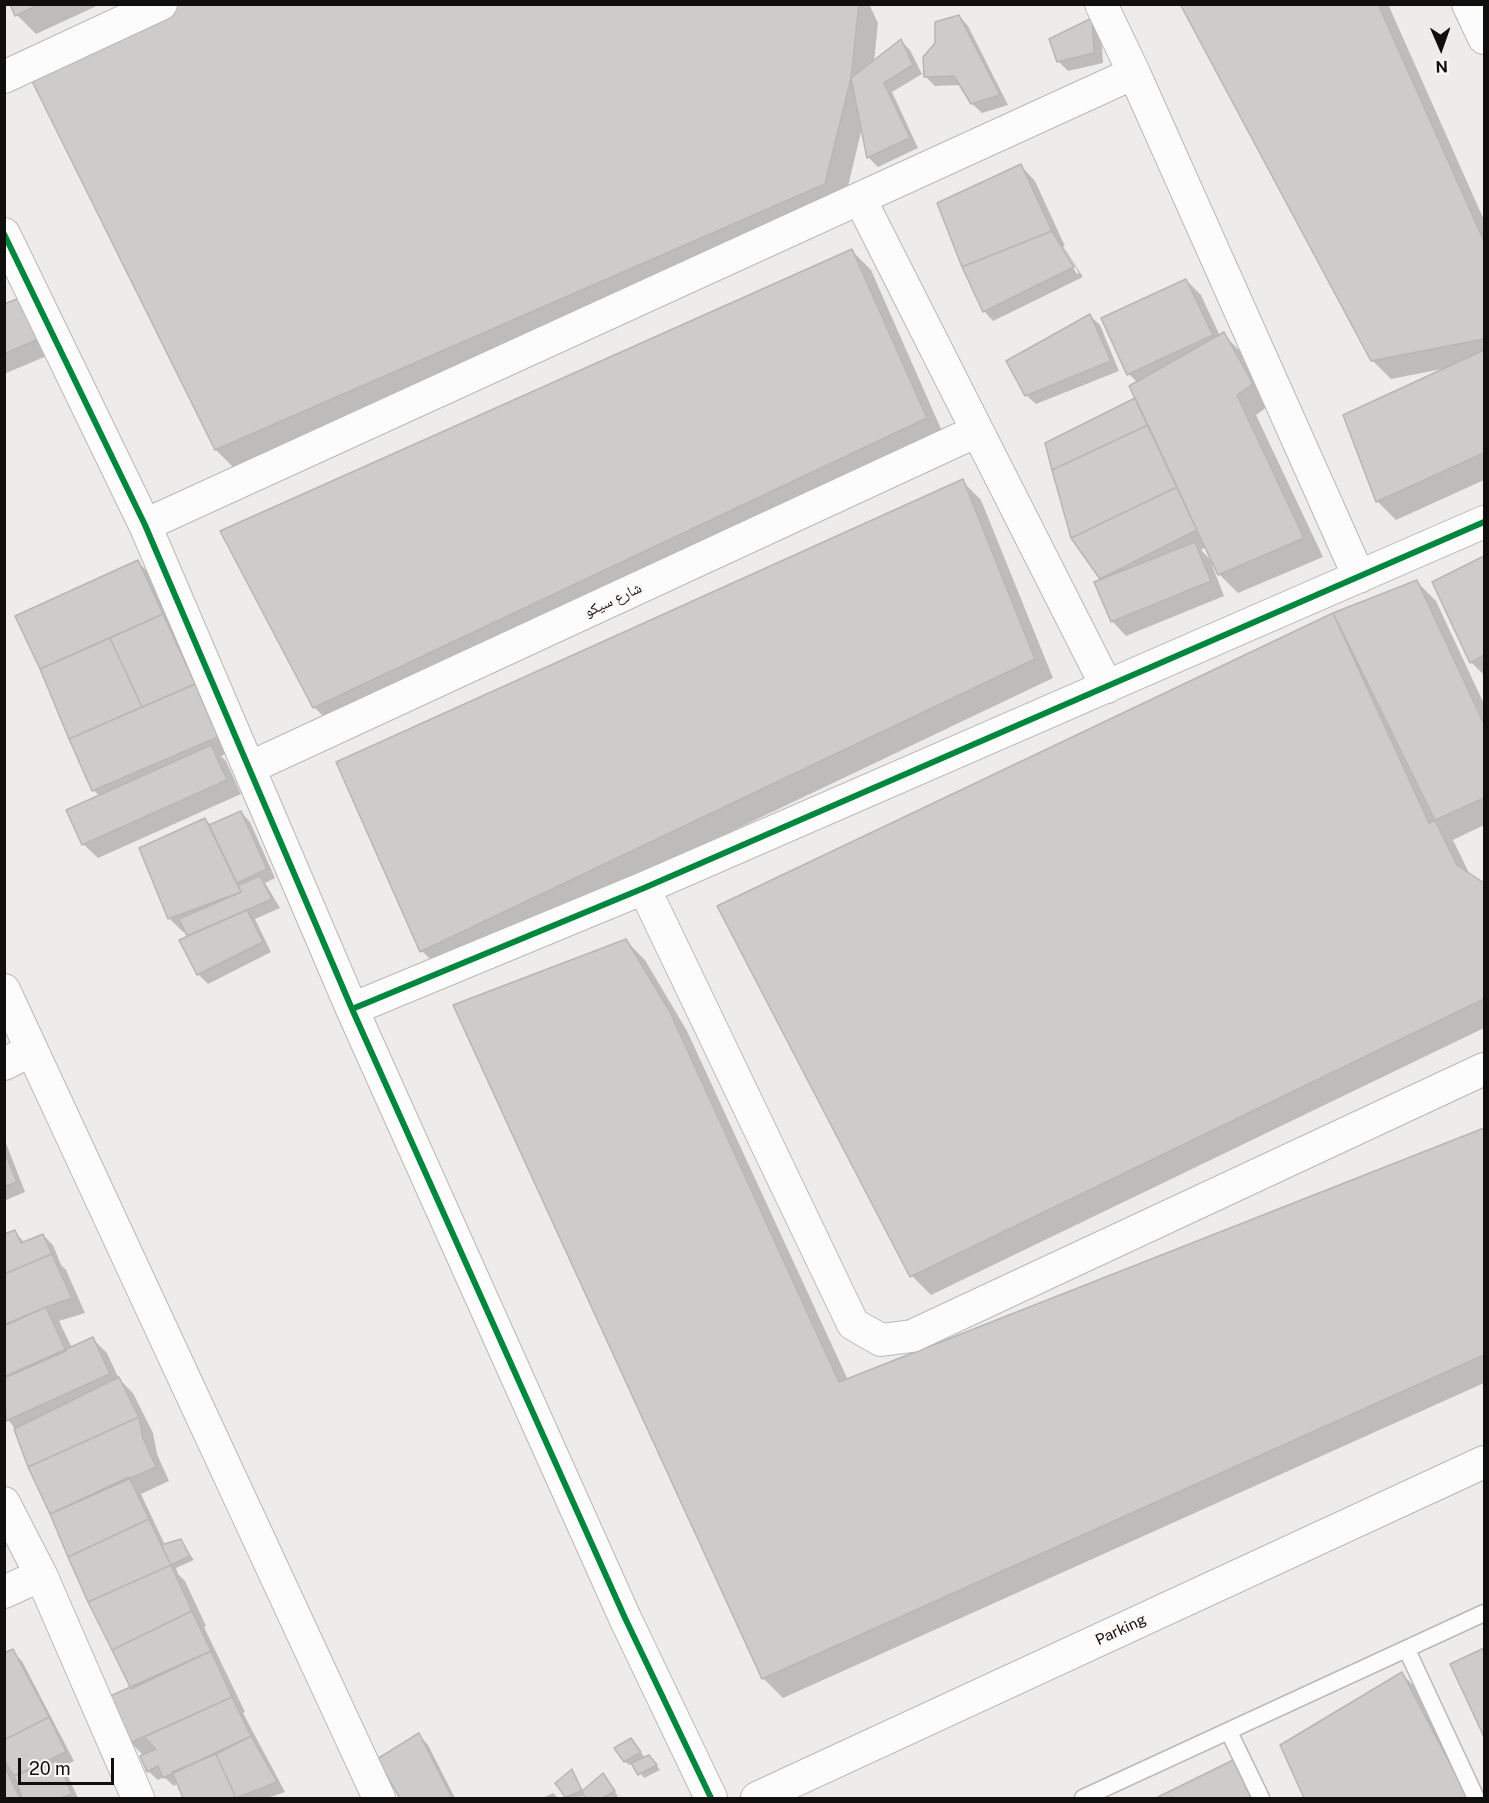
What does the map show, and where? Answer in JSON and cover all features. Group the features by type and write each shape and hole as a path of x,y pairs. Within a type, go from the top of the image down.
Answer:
{"street":[{"path":"4,77 161,4"},
{"path":"1101,4 1359,577"},
{"path":"1468,4 1485,38"},
{"path":"145,525 1134,73"},
{"path":"860,199 1107,687"},
{"path":"4,234 13,273 145,525 352,1010 625,1618 711,1798"},
{"name":"شارع سيكو","path":"249,768 977,431"},
{"path":"352,1010 644,888 1485,522"},
{"path":"644,888 853,1324 881,1340 912,1335 1485,1069"},
{"path":"4,990 379,1798"},
{"path":"4,1064 32,1050"},
{"name":"Parking","path":"757,1798 1485,1462"},
{"path":"4,1503 41,1575 138,1798"},
{"path":"4,1592 41,1575"}],"lane":[{"path":"1083,1798 1485,1613"},
{"path":"1407,1650 1476,1798"},
{"path":"1229,1732 1261,1798"}],"building":[{"path":"10,4 40,4 15,16"},
{"path":"181,4 859,4 851,78 825,184 215,450 25,67"},
{"path":"1180,4 1378,4 1484,241 1484,339 1371,361"},
{"path":"959,15 1000,95 971,104 954,76 924,77 923,57 935,43 935,22"},
{"path":"1092,18 1094,53 1057,62 1049,39"},
{"path":"901,39 913,65 884,83 910,138 867,158 851,78"},
{"path":"1021,164 1052,231 962,267 937,203"},
{"path":"1052,231 1074,267 983,312 962,267"},
{"path":"852,249 927,418 313,708 220,531"},
{"path":"1186,279 1213,335 1127,375 1101,318"},
{"path":"25,296 43,337 4,354 4,304"},
{"path":"1090,314 1111,361 1025,396 1006,361"},
{"path":"1224,332 1253,384 1237,395 1304,538 1218,575 1129,386"},
{"path":"1484,350 1484,453 1376,502 1343,415"},
{"path":"1135,398 1148,425 1052,470 1045,443"},
{"path":"1148,425 1177,487 1071,538 1052,470"},
{"path":"963,479 1035,659 420,952 336,762"},
{"path":"1177,487 1197,530 1100,579 1071,538"},
{"path":"1195,542 1211,581 1111,622 1094,582"},
{"path":"1484,556 1484,655 1470,663 1432,582"},
{"path":"138,560 163,614 40,669 15,616"},
{"path":"1417,580 1484,724 1484,798 1429,823 1333,613"},
{"path":"1333,613 1457,865 1484,883 1484,999 910,1277 717,906"},
{"path":"163,614 195,684 142,707 110,638"},
{"path":"110,638 142,707 69,739 40,669"},
{"path":"195,684 218,737 92,791 69,739"},
{"path":"211,745 227,780 82,845 66,810"},
{"path":"241,811 267,869 237,883 209,825"},
{"path":"205,818 241,892 168,919 139,848"},
{"path":"260,876 272,899 187,936 179,919 241,892 238,885"},
{"path":"247,910 263,942 197,975 179,940"},
{"path":"626,939 669,1010 839,1382 1484,1128 1484,1355 762,1679 453,1005"},
{"path":"4,1151 17,1182 4,1187"},
{"path":"15,1230 21,1243 43,1234 52,1254 4,1274 4,1234"},
{"path":"52,1254 72,1298 4,1325 4,1274"},
{"path":"46,1307 66,1351 4,1378 4,1326"},
{"path":"93,1337 110,1374 6,1421 4,1377"},
{"path":"119,1377 139,1417 28,1467 14,1429"},
{"path":"139,1417 143,1438 156,1467 50,1514 28,1467"},
{"path":"129,1477 149,1519 68,1557 50,1514"},
{"path":"149,1519 171,1565 88,1602 68,1557"},
{"path":"181,1539 190,1556 171,1565 161,1545"},
{"path":"171,1565 192,1611 112,1650 88,1602"},
{"path":"192,1611 211,1651 131,1689 112,1650"},
{"path":"1484,1648 1484,1737 1450,1664"},
{"path":"13,1649 49,1717 4,1740 4,1653"},
{"path":"211,1651 232,1697 130,1743 108,1697"},
{"path":"1402,1672 1468,1798 1304,1798 1280,1745"},
{"path":"232,1697 251,1736 163,1778 158,1766 147,1772 140,1756 156,1749 144,1737"},
{"path":"49,1717 66,1752 14,1776 4,1760 4,1740"},
{"path":"419,1733 452,1798 400,1798 377,1759"},
{"path":"251,1736 277,1782 236,1798 216,1754"},
{"path":"631,1738 641,1752 624,1762 614,1748"},
{"path":"216,1754 236,1798 183,1798 172,1772"},
{"path":"649,1755 657,1765 638,1775 631,1763"},
{"path":"57,1760 72,1794 61,1798 22,1798 14,1776"},
{"path":"1233,1760 1251,1798 1156,1798"},
{"path":"4,1765 20,1798 4,1798"},
{"path":"572,1769 582,1791 565,1797 555,1783"},
{"path":"603,1773 615,1791 603,1798 585,1798 582,1791"}],"cycle path":[{"path":"4,234 145,525 352,1009 625,1618 711,1798"},
{"path":"352,1009 644,888 1484,522"}]}
